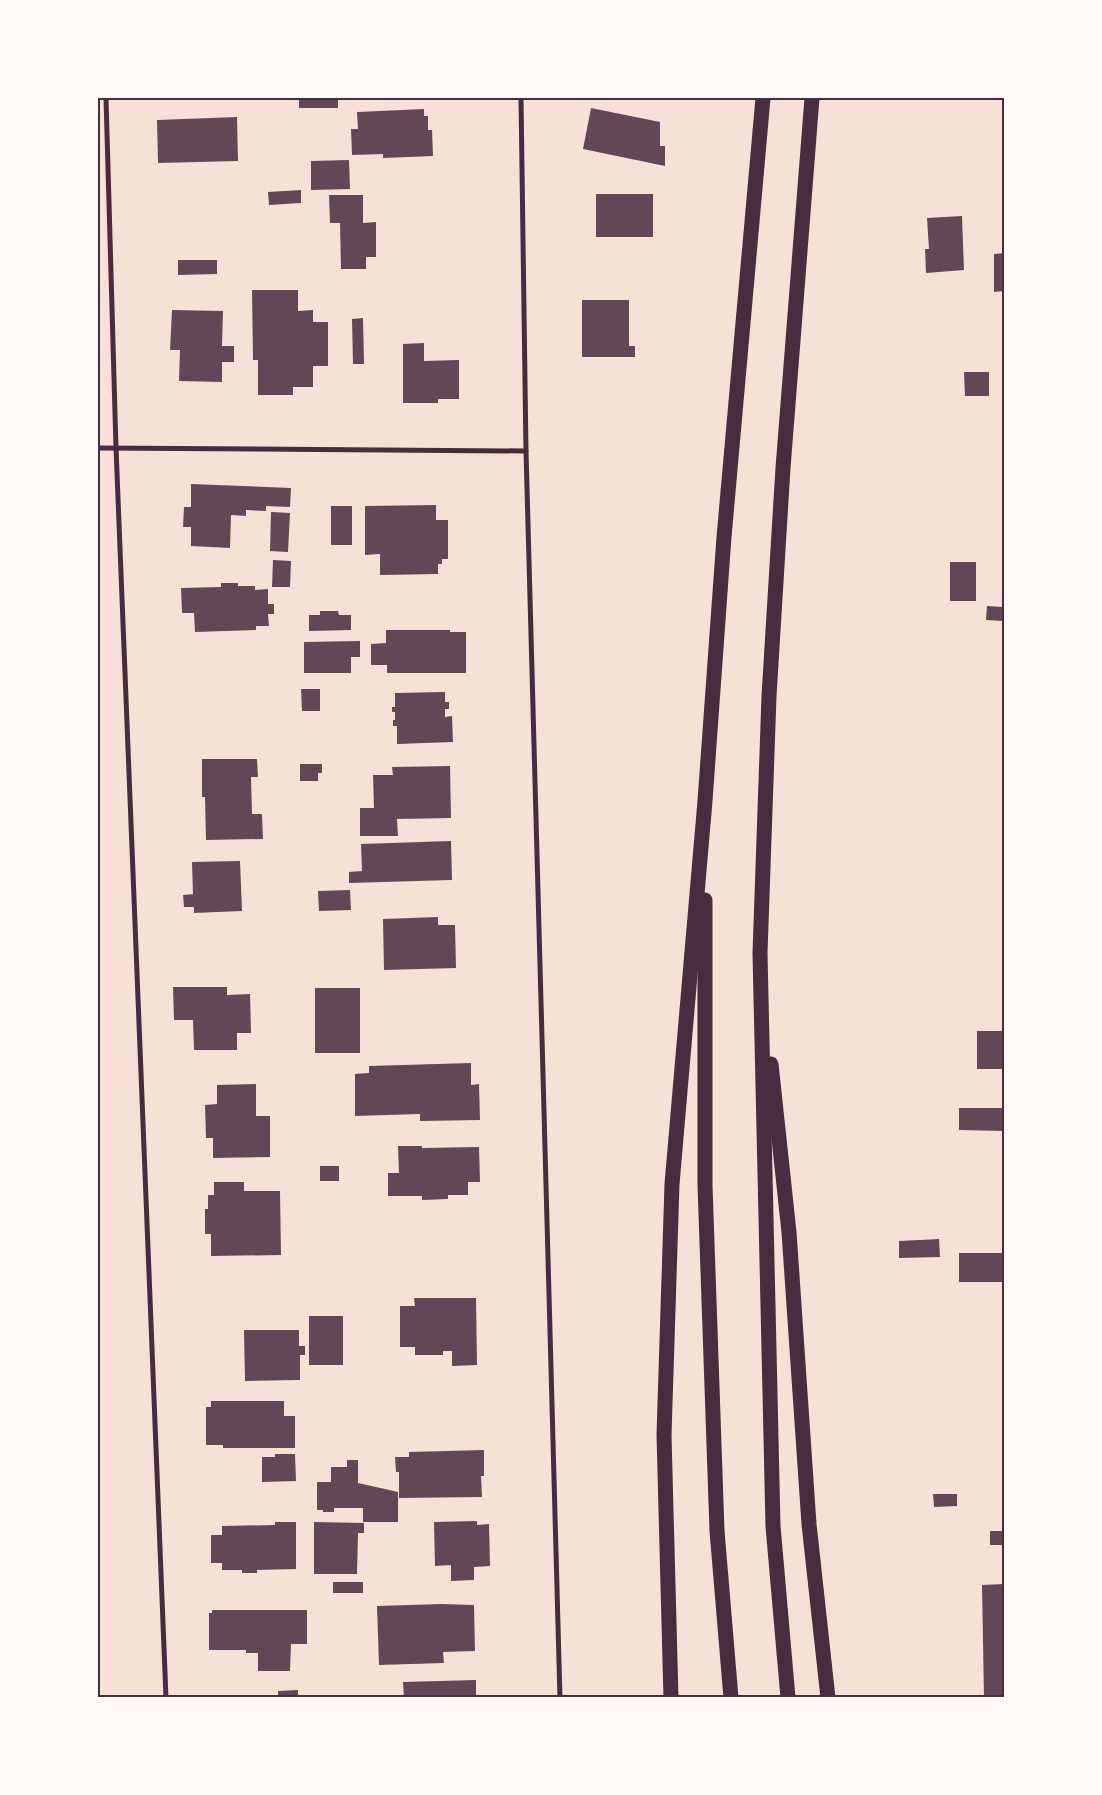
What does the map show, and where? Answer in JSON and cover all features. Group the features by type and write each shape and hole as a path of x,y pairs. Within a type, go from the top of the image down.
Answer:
{"highway":[{"path":"671,1698 664,1435 672,1184 706,800 724,537 763,98"},
{"path":"788,1698 773,1526 760,953 771,656 783,468 812,98"},
{"path":"706,800 706,1185 717,1531 731,1698"},
{"path":"760,953 789,1232 809,1524 828,1698"}],"street":[{"path":"106,98 116,448 166,1698"},
{"path":"521,98 526,451 560,1698"},
{"path":"98,448 526,451"}],"building":[{"path":"299,98 338,98 338,108 299,108"},
{"path":"591,108 660,122 660,146 665,146 665,166 583,149"},
{"path":"424,109 424,116 428,116 428,130 432,130 433,156 383,158 383,154 352,155 351,129 358,129 357,112"},
{"path":"237,117 238,161 158,163 157,120"},
{"path":"349,160 350,189 311,190 311,161"},
{"path":"301,190 301,203 269,205 268,192"},
{"path":"596,194 653,194 653,237 596,237"},
{"path":"329,195 363,195 363,223 376,222 376,257 366,257 366,269 341,269 340,223 330,223"},
{"path":"962,216 964,270 926,273 925,249 929,249 927,218"},
{"path":"1004,253 1004,291 994,292 994,254"},
{"path":"178,260 217,260 217,274 178,275"},
{"path":"252,290 298,290 298,311 313,310 313,322 328,322 328,366 313,366 313,387 293,387 293,395 258,395 258,360 253,360"},
{"path":"582,300 629,300 629,346 635,346 635,357 582,357"},
{"path":"172,310 223,311 222,346 234,346 234,362 222,362 222,382 179,381 180,350 170,350"},
{"path":"363,318 364,364 353,364 352,319"},
{"path":"424,343 424,361 459,360 459,399 438,399 438,403 403,403 403,344"},
{"path":"964,372 989,372 989,396 965,396"},
{"path":"191,484 291,488 290,507 266,506 266,511 246,510 246,516 231,515 230,548 191,546 191,527 183,527 184,507 191,507"},
{"path":"436,505 436,520 448,520 448,559 442,559 442,564 438,564 438,574 380,575 380,554 365,555 365,506"},
{"path":"331,506 352,506 352,545 331,545"},
{"path":"271,512 290,513 288,552 270,551"},
{"path":"273,560 291,561 290,587 272,587"},
{"path":"950,562 976,562 976,601 950,601"},
{"path":"221,583 255,586 255,590 268,589 268,604 274,604 274,614 268,614 269,626 256,626 256,630 195,632 194,613 182,613 181,588 221,587"},
{"path":"987,606 1004,607 1004,621 986,620"},
{"path":"320,611 338,611 339,615 351,615 351,630 309,631 309,615 320,615"},
{"path":"386,630 450,630 450,632 466,632 466,673 387,673 387,665 371,665 371,644 386,643"},
{"path":"360,641 360,657 351,657 351,673 304,673 304,642"},
{"path":"301,689 320,689 320,711 302,711"},
{"path":"445,692 445,702 449,702 449,709 445,709 445,717 452,716 453,742 397,744 397,726 393,726 395,712 392,712 392,707 395,707 395,693"},
{"path":"202,759 257,759 258,777 251,777 252,814 262,814 263,839 206,840 205,797 202,797"},
{"path":"300,764 322,764 322,773 318,773 318,781 300,781"},
{"path":"450,766 451,818 397,819 398,836 360,836 360,808 374,808 373,775 393,775 392,767"},
{"path":"451,841 452,880 349,883 349,872 362,871 361,844"},
{"path":"240,861 242,911 194,913 194,907 184,907 183,895 193,894 192,862"},
{"path":"350,890 351,910 319,911 318,891"},
{"path":"438,917 438,925 455,925 456,968 384,970 383,919"},
{"path":"173,987 227,987 227,995 250,994 251,1033 237,1033 237,1050 194,1050 193,1020 174,1020"},
{"path":"315,988 360,988 360,1053 315,1053"},
{"path":"977,1031 1004,1031 1004,1069 977,1069"},
{"path":"471,1063 471,1085 479,1084 480,1120 420,1121 420,1114 355,1116 355,1074 369,1073 369,1066"},
{"path":"256,1084 256,1116 270,1116 270,1157 213,1158 213,1138 206,1138 205,1105 217,1104 217,1085"},
{"path":"959,1108 1004,1108 1004,1131 959,1130"},
{"path":"398,1146 422,1146 422,1148 479,1147 480,1182 468,1182 468,1195 448,1195 448,1199 422,1200 422,1196 388,1196 388,1173 399,1173"},
{"path":"320,1166 339,1166 339,1181 320,1181"},
{"path":"214,1182 244,1182 244,1191 280,1191 281,1255 211,1256 211,1234 205,1234 205,1209 208,1209 208,1195 214,1195"},
{"path":"939,1239 940,1257 899,1258 899,1241"},
{"path":"959,1253 1004,1253 1004,1282 959,1282"},
{"path":"414,1298 476,1298 477,1365 452,1366 452,1351 443,1351 443,1355 415,1355 415,1347 400,1347 400,1306 415,1306"},
{"path":"309,1316 343,1316 343,1365 309,1365"},
{"path":"244,1330 299,1330 299,1346 305,1346 305,1355 300,1355 300,1380 245,1381"},
{"path":"211,1401 284,1401 284,1416 295,1416 295,1448 223,1448 223,1445 206,1445 206,1407 211,1407"},
{"path":"484,1450 484,1476 481,1476 482,1497 399,1498 399,1472 396,1472 395,1457 409,1457 409,1452"},
{"path":"275,1454 295,1454 296,1481 262,1482 262,1457 275,1457"},
{"path":"347,1460 358,1460 358,1483 398,1492 398,1522 363,1522 363,1508 334,1508 334,1512 317,1510 317,1482 331,1482 331,1467 347,1467"},
{"path":"933,1494 957,1494 957,1506 934,1507"},
{"path":"477,1521 477,1525 489,1524 490,1566 474,1567 474,1580 451,1581 451,1565 435,1566 434,1522"},
{"path":"275,1522 296,1522 296,1569 257,1570 257,1573 242,1573 242,1570 222,1570 222,1563 211,1563 211,1535 222,1535 222,1526 275,1525"},
{"path":"314,1522 364,1523 364,1533 358,1533 357,1574 314,1574"},
{"path":"990,1531 1004,1531 1004,1545 990,1545"},
{"path":"333,1582 363,1582 363,1593 333,1593"},
{"path":"1004,1584 1004,1698 984,1698 982,1585"},
{"path":"474,1605 475,1651 443,1652 444,1663 379,1665 377,1606"},
{"path":"212,1610 307,1610 307,1644 291,1644 290,1671 258,1671 258,1653 246,1653 246,1650 209,1650 209,1613 212,1613"},
{"path":"476,1680 476,1698 404,1698 403,1682"},
{"path":"298,1690 298,1698 278,1698 278,1691"}]}
